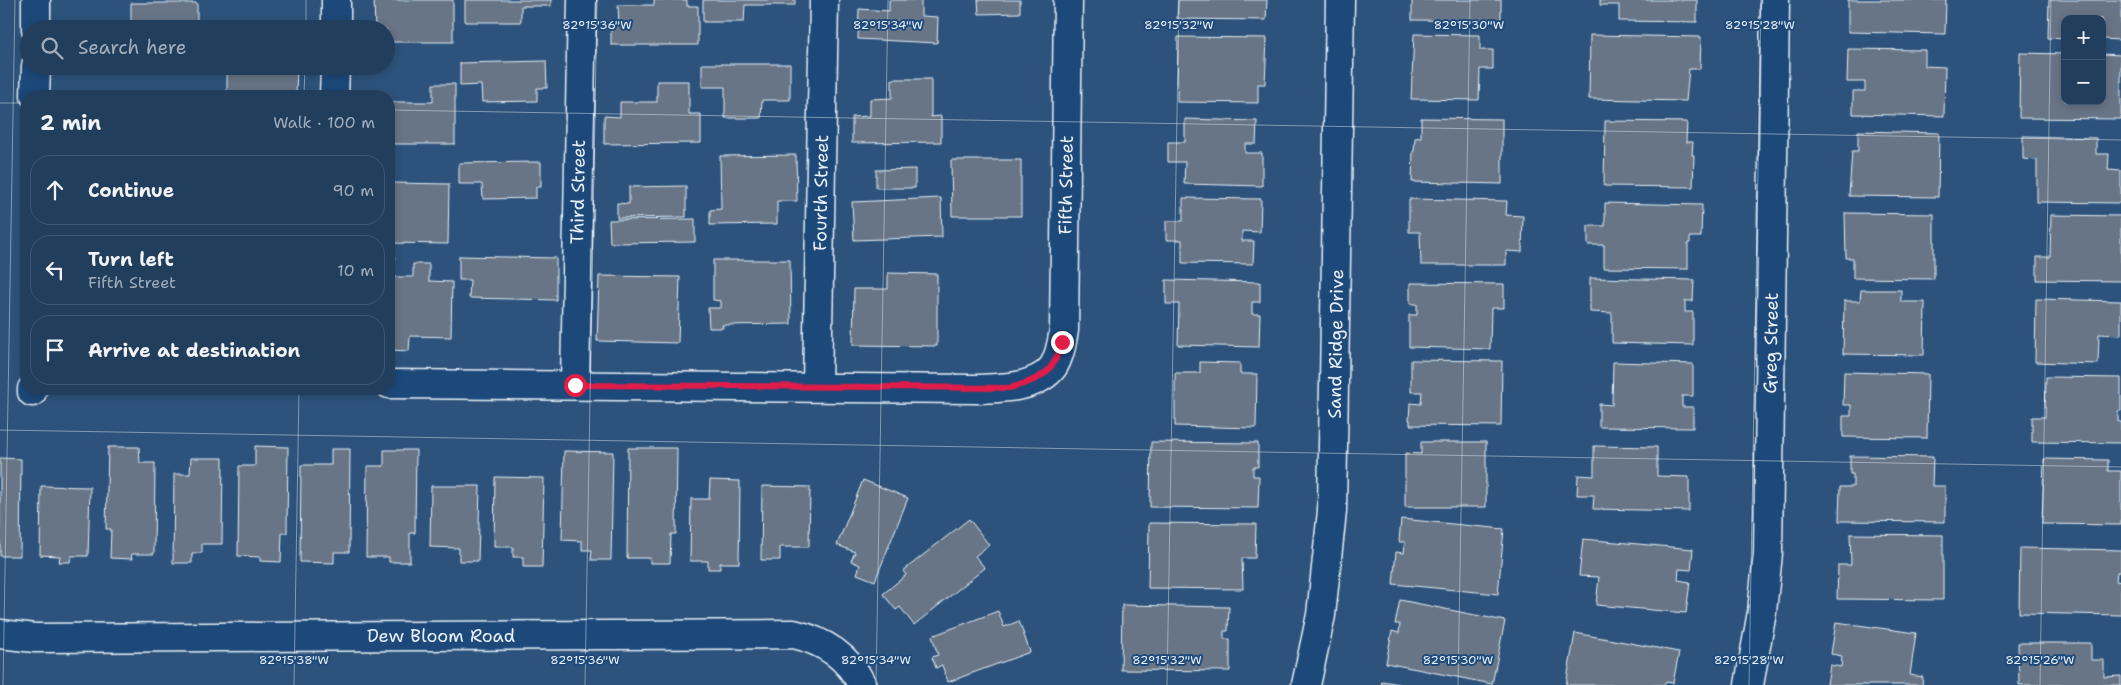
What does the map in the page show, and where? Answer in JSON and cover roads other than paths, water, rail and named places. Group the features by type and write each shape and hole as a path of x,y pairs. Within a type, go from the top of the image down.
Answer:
{"street":[{"path":"36,0 36,20"},
{"path":"336,0 336,20"},
{"name":"Third Street","path":"575,385 582,0"},
{"name":"Fourth Street","path":"817,387 824,0"},
{"name":"Fifth Street","path":"817,387 1010,388 1043,376 1052,367 1058,355 1064,330 1068,0"},
{"name":"Sand Ridge Drive","path":"1306,685 1321,615 1333,502 1340,0"},
{"name":"Greg Street","path":"1749,685 1762,612 1768,553 1776,0"},
{"path":"35,90 36,75"},
{"path":"334,90 335,75"},
{"path":"395,384 817,387"},
{"name":"Dew Bloom Road","path":"0,634 45,638 794,634 812,638 830,647 847,662 862,685"}]}
